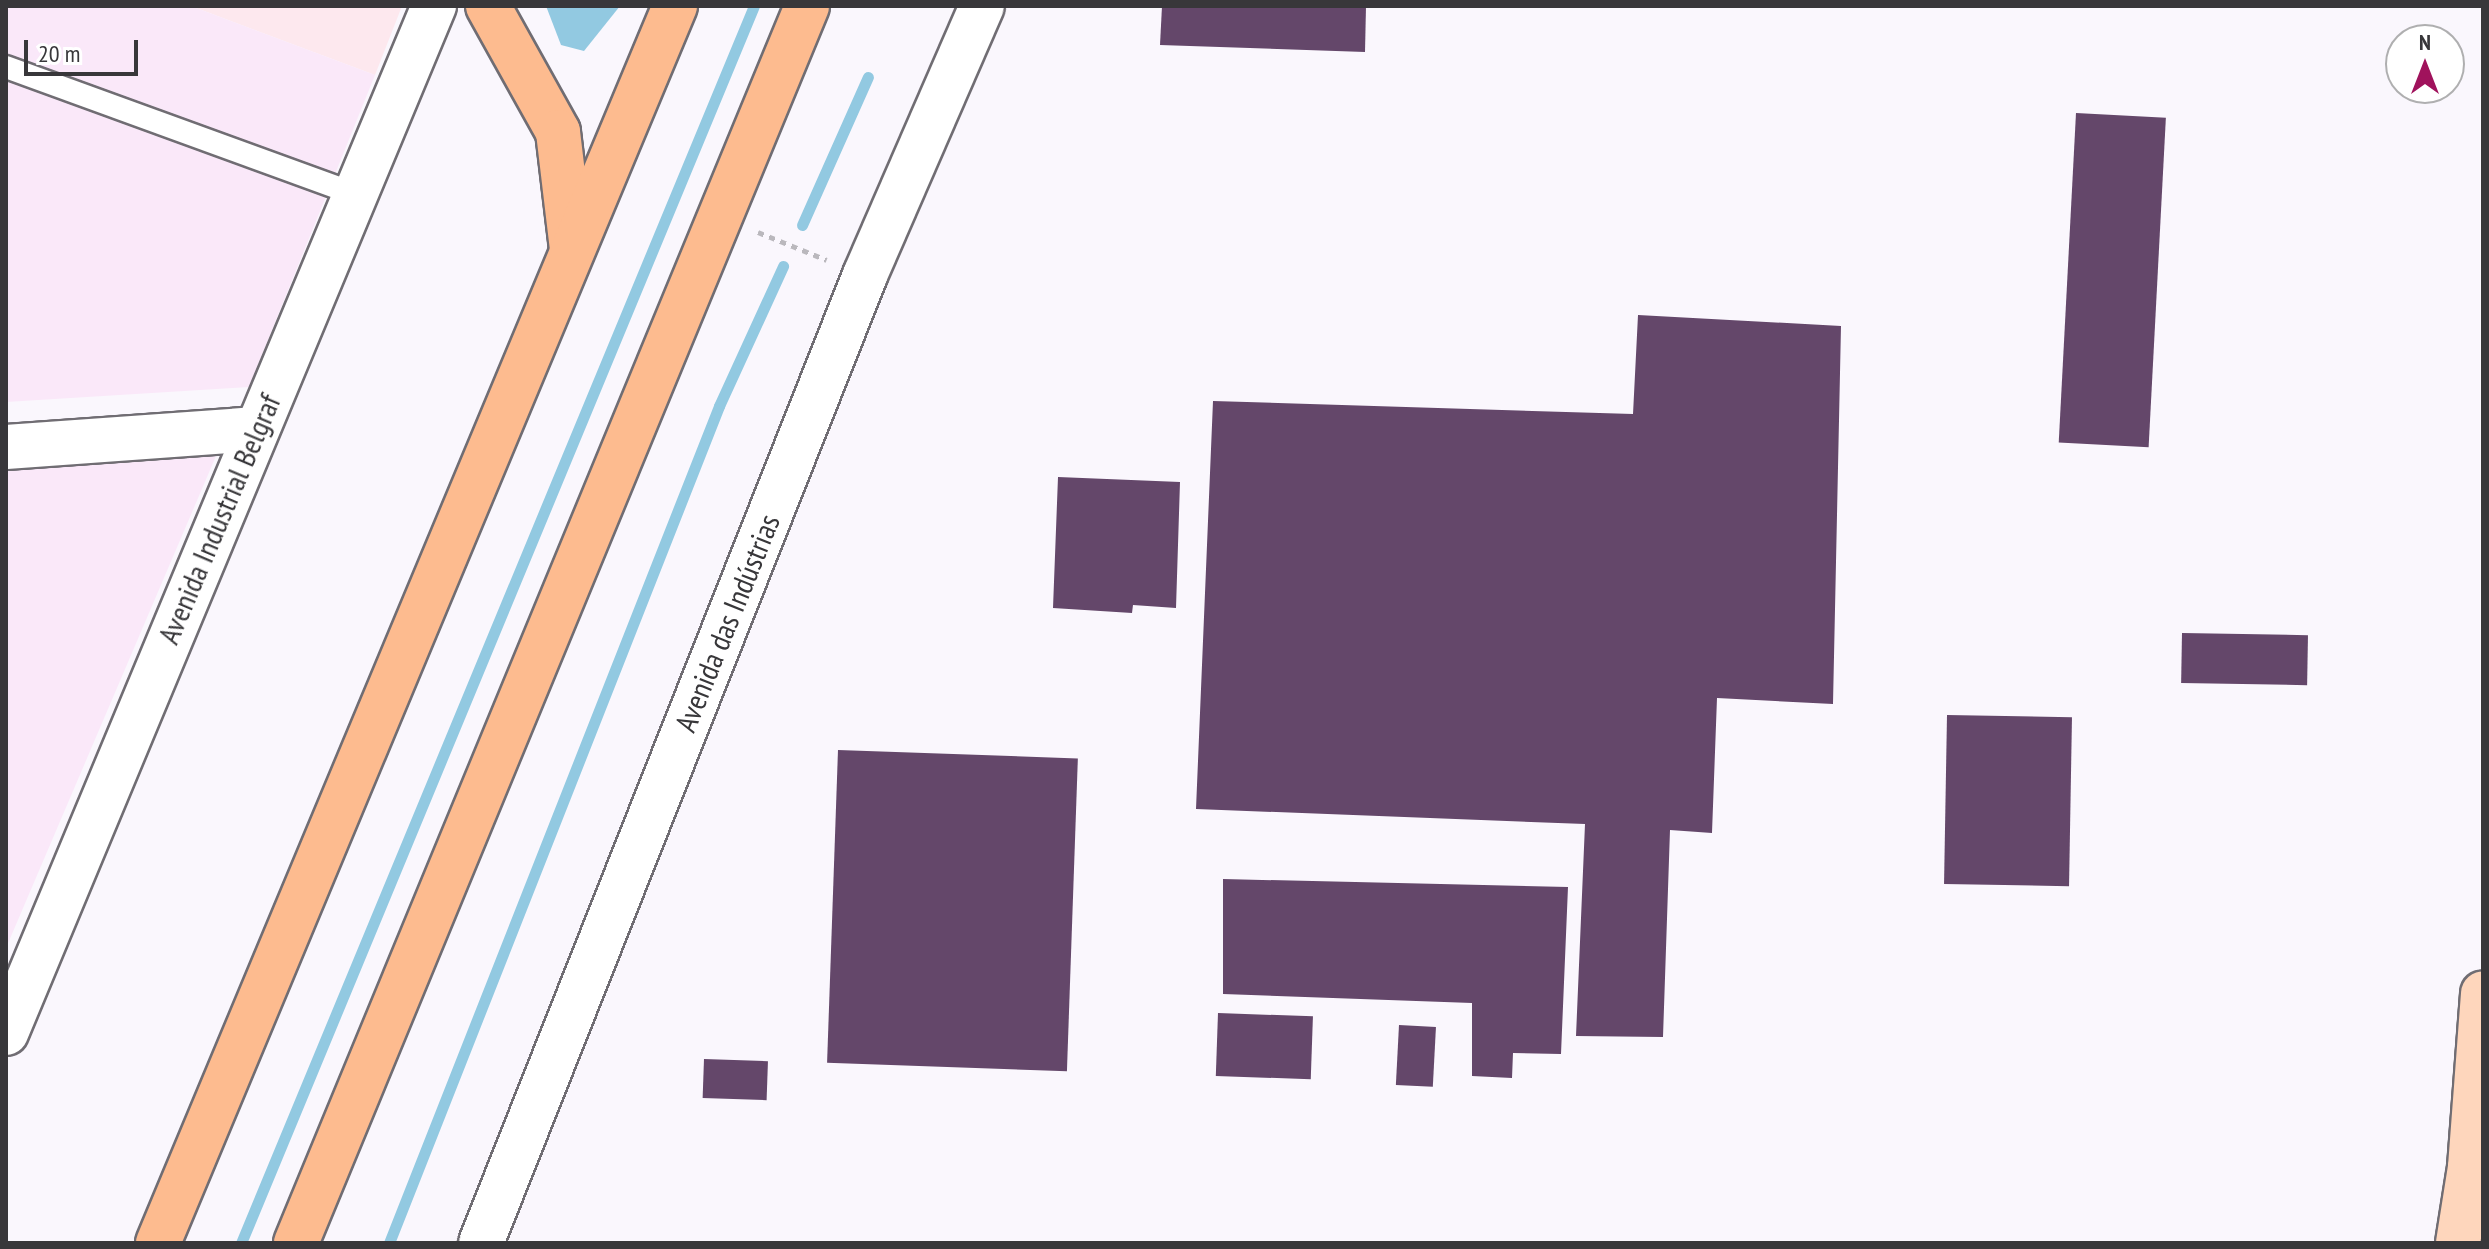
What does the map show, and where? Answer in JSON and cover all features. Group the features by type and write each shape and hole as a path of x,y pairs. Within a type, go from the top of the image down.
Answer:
{"highway":[{"path":"488,6 558,132 572,249"},
{"path":"158,1243 675,6"},
{"path":"302,1235 807,6"}],"main road":[{"name":"Avenida Industrial Belgraf","path":"6,1033 434,6"},
{"name":"Avenida das Indústrias","path":"481,1243 865,275 982,6"},
{"path":"6,447 256,429"},
{"path":"2458,1243 2476,1167 2483,993"}],"lane":[{"path":"6,67 355,194"}],"path":[{"path":"757,232 865,275"}],"shaded area":[{"path":"6,6 191,6 375,75 249,387 6,402"},
{"path":"191,6 402,6 375,75"},
{"path":"216,456 6,948 6,471"}],"water":[{"path":"546,6 620,6 584,51 561,45"}],"building":[{"path":"1162,6 1366,6 1365,52 1160,45"},
{"path":"2076,113 2166,118 2149,447 2059,443"},
{"path":"1638,315 1841,326 1833,704 1717,698 1712,833 1670,830 1663,1037 1576,1036 1585,824 1196,809 1213,401 1633,414"},
{"path":"1058,477 1180,482 1176,608 1133,605 1132,613 1053,608"},
{"path":"2182,633 2308,635 2307,685 2181,683"},
{"path":"1947,715 2072,717 2069,886 1944,884"},
{"path":"838,750 1078,758 1067,1071 827,1063"},
{"path":"1223,879 1568,887 1561,1054 1513,1053 1512,1078 1472,1076 1472,1003 1223,994"},
{"path":"1218,1013 1313,1016 1311,1079 1216,1076"},
{"path":"1399,1025 1436,1027 1433,1087 1396,1085"},
{"path":"704,1059 768,1061 767,1100 703,1098"}],"waterway":[{"path":"241,1243 754,6"},
{"path":"802,225 868,77"},
{"path":"389,1243 719,406 783,266"}]}
